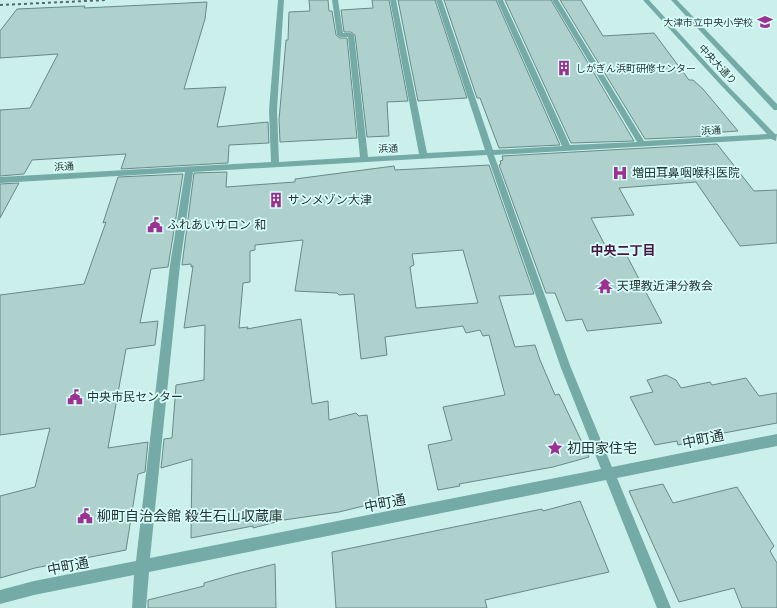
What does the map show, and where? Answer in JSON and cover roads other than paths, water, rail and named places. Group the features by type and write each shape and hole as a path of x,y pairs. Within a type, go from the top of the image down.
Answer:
{"street":[{"path":"275,163 273,110 281,0"},
{"path":"335,0 340,35 350,35 364,159"},
{"path":"393,0 424,157"},
{"path":"439,0 490,152 566,368 611,474 664,608"},
{"path":"500,0 568,148"},
{"path":"555,0 642,144"},
{"name":"中央大通り","path":"646,0 719,80 776,138"},
{"name":"中央大通り","path":"674,0 777,108"},
{"name":"浜通","path":"0,180 275,163 424,157 490,152 776,138"},
{"path":"140,608 142,568 175,265 189,169"},
{"name":"中町通","path":"0,597 34,588 142,568 777,440"}],"railway":[{"path":"0,5 107,0"}],"place":[{"name":"大津市立中央小学校","path":"765,22"},
{"name":"しがぎん浜町研修センター","path":"564,68"},
{"name":"増田耳鼻咽喉科医院","path":"620,173"},
{"name":"サンメゾン大津","path":"276,200"},
{"name":"ふれあいサロン 和","path":"155,225"},
{"name":"天理教近津分教会","path":"605,286"},
{"name":"中央市民センター","path":"75,397"},
{"name":"初田家住宅","path":"555,448"},
{"name":"柳町自治会館 殺生石山収蔵庫","path":"85,516"}],"district":[{"name":"中央二丁目","path":"623,250"}]}
